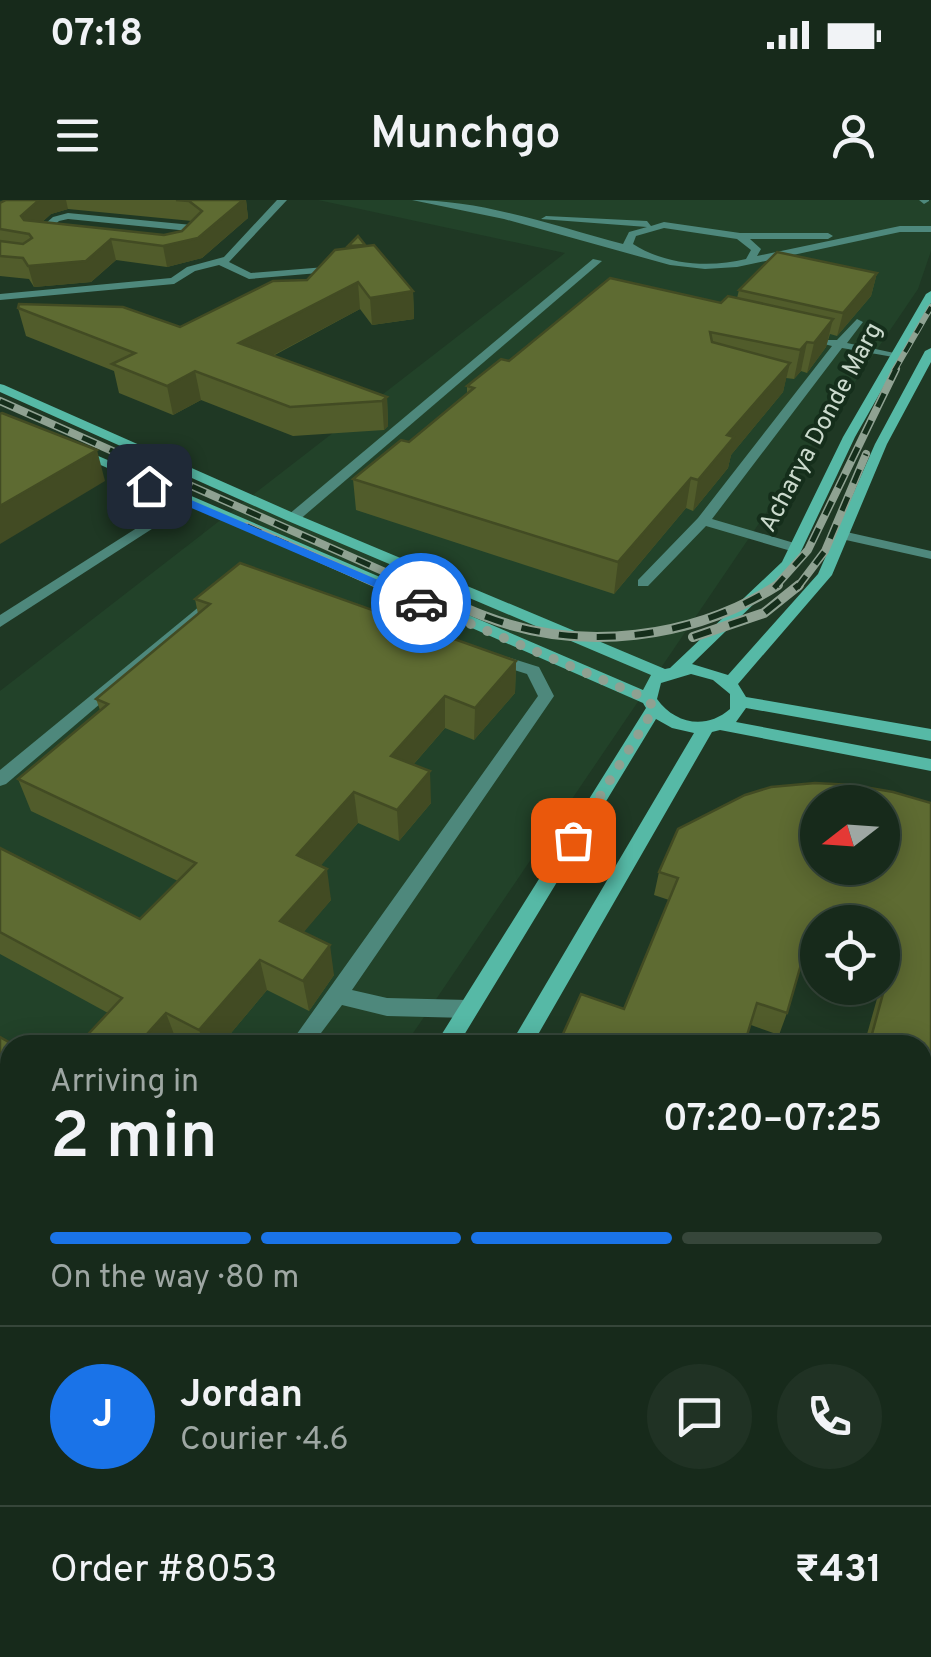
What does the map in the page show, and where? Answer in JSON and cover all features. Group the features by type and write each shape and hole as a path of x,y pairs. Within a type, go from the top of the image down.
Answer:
{"main road":[{"name":"Acharya Donde Marg","path":"671,672 788,564 868,404 931,294"},
{"name":"Acharya Donde Marg","path":"730,683 825,575 898,412 931,352"},
{"path":"0,388 294,518 671,672"},
{"path":"868,404 898,412"},
{"path":"65,447 651,704 678,724 714,726 931,765"},
{"path":"114,469 145,452"},
{"path":"788,564 825,575"},
{"path":"452,1035 651,704 654,680 671,672 706,671 730,683 740,702"},
{"path":"526,1035 714,726 732,719 740,702"},
{"path":"740,702 931,735"}],"street":[{"path":"0,297 174,281 199,266 222,262 282,200"},
{"path":"416,200 504,216 708,267 734,266 908,228 931,228"},
{"path":"83,254 130,212"},
{"path":"251,212 269,214"},
{"path":"504,216 664,225 740,236 853,239"},
{"path":"60,217 197,232 181,246 168,249 96,242 35,234 60,217"},
{"path":"634,250 628,245 632,234 664,225"},
{"path":"740,236 756,249 750,262"},
{"path":"294,518 597,261"},
{"path":"222,262 249,276 353,268"},
{"path":"643,583 703,521 857,322"},
{"path":"821,340 895,356"},
{"path":"786,385 805,390"},
{"path":"0,622 184,502"},
{"path":"703,521 796,548"},
{"path":"842,535 931,555"},
{"path":"0,780 234,583"},
{"path":"307,1035 546,696 533,671 477,652"},
{"path":"337,994 386,1007 468,1009"}],"shaded area":[{"path":"318,200 931,200 931,251 918,289 412,1035 0,1035 0,691 565,253"}],"building":[{"path":"39,200 21,216 24,220 164,235 182,231 202,211 189,201 176,200 243,200 198,238 163,246 111,239 86,261 28,266 23,258 0,256 0,241 23,244 32,238 29,234 0,229 0,203"},
{"path":"358,236 365,245 348,246"},
{"path":"374,245 413,291 370,298 358,282 239,343 387,397 382,401 290,407 195,371 167,386 112,364 135,353 18,308 19,304 123,307 180,327 273,281 307,280 335,250"},
{"path":"777,252 877,273 843,313 739,290"},
{"path":"610,278 721,303 728,296 833,319 814,343 807,342 800,350 710,332 712,342 790,363 727,435 734,437 698,480 691,478 618,562 353,479 401,440 409,442 474,388 467,386 501,359 509,361"},
{"path":"2,413 97,450 0,506"},
{"path":"240,563 516,661 475,708 445,696 391,756 430,771 397,810 354,792 297,855 327,869 280,921 330,945 303,981 260,960 199,1030 166,1013 146,1035 87,1035 122,998 0,932 0,848 140,919 196,863 18,779 108,704 96,699 210,604 195,599"},
{"path":"815,783 853,785 800,785 800,885 900,885 900,794 931,803 931,1035 872,1035 880,1005 900,1005 900,905 800,905 800,968 787,1013 757,1003 747,1035 563,1035 581,994 624,1009 678,878 659,872 678,829 745,795 771,787"}],"railway":[{"path":"894,371 931,307"},
{"path":"775,586 808,550 896,369"},
{"path":"0,401 421,588"},
{"path":"797,588 825,551 866,454"},
{"path":"247,526 386,588"},
{"path":"381,585 407,597"},
{"path":"416,585 523,628 598,637 636,635 710,618 775,586"},
{"path":"693,637 764,613 799,585"}],"way so far":[{"path":"421,603 648,699 654,709 573,840"}],"route":[{"path":"149,486 421,603"}]}
